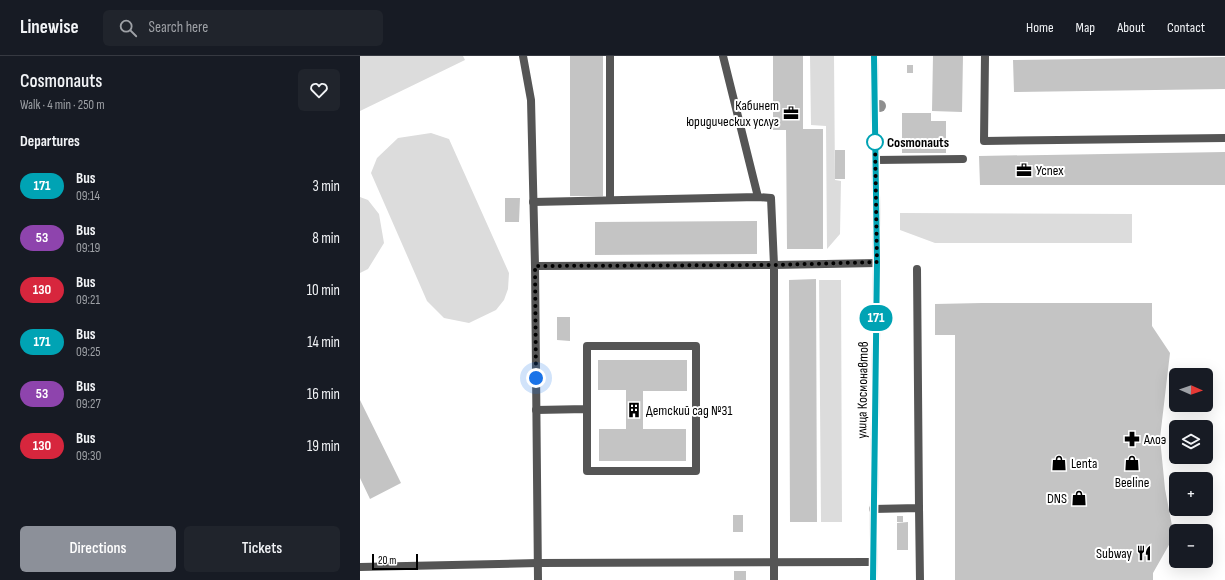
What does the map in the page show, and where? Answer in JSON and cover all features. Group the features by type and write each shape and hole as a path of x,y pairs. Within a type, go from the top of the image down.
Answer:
{"street":[{"path":"523,56 531,100 534,202 538,580"},
{"path":"610,56 610,200"},
{"path":"723,56 758,198"},
{"name":"улица Космонавтов","path":"873,580 872,562 877,262 874,56"},
{"path":"985,56 984,141 1225,138"},
{"path":"876,160 963,159"},
{"path":"534,202 771,198 774,265 774,580"},
{"path":"535,266 774,265 877,262"},
{"path":"917,269 920,580"},
{"path":"587,346 696,346 696,471 587,471 587,409 587,346"},
{"path":"536,410 587,409"},
{"path":"874,508 919,508"},
{"path":"360,567 538,563 872,562"}],"shaded area":[{"path":"360,56 463,56 465,60 360,111"},
{"path":"810,56 834,56 835,180 841,181 840,234 827,249 826,126 811,125"},
{"path":"431,133 449,139 509,273 508,289 504,300 496,310 469,323 444,318 427,301 371,173 377,158 398,138"},
{"path":"360,197 368,200 379,214 384,243 368,269 360,273"},
{"path":"900,213 1132,214 1132,243 935,243 900,230"},
{"path":"819,280 841,280 842,522 821,522"}],"building":[{"path":"570,56 603,56 603,196 570,196"},
{"path":"773,56 803,56 803,129 823,129 823,249 787,249 786,130 773,130"},
{"path":"933,56 963,56 962,112 932,111"},
{"path":"1225,57 1225,89 1014,92 1013,60"},
{"path":"907,65 913,65 913,73 907,73"},
{"path":"902,113 931,113 931,121 946,121 946,153 902,153"},
{"path":"835,150 845,150 845,179 835,179"},
{"path":"1225,152 1225,185 980,185 979,156"},
{"path":"505,198 520,198 519,222 505,222"},
{"path":"757,221 757,254 595,255 595,222"},
{"path":"816,279 817,522 790,522 789,280"},
{"name":"Lenta","path":"1152,303 1152,326 1170,353 1160,438 1165,489 1172,524 1169,524 1169,545 1153,573 1153,580 955,580 955,335 935,335 935,304"},
{"path":"557,317 570,317 570,341 557,340"},
{"name":"Детский сад №31","path":"598,360 687,360 687,391 643,391 643,429 686,429 686,461 599,461 599,429 626,429 626,390 598,390"},
{"path":"360,400 401,483 370,499 360,478"},
{"path":"733,515 743,515 743,532 733,532"},
{"path":"897,516 903,516 903,522 897,522"},
{"path":"908,522 908,550 897,550 897,523"},
{"path":"734,571 746,571 746,580 734,580"}],"bus line":[{"name":"171","path":"873,580 872,562 877,262 874,56"}],"place":[{"name":"Кабинет юридических услуг","path":"791,113"},
{"name":"Cosmonauts","path":"875,142"},
{"name":"Успех","path":"1024,170"},
{"name":"Детский сад №31","path":"634,410"},
{"name":"Алоэ","path":"1132,439"},
{"name":"Lenta","path":"1059,463"},
{"name":"Beeline","path":"1132,463"},
{"name":"DNS","path":"1079,498"},
{"name":"Subway","path":"1144,553"}],"route":[{"path":"536,378 535,266 774,265 877,262 875,142"}]}
